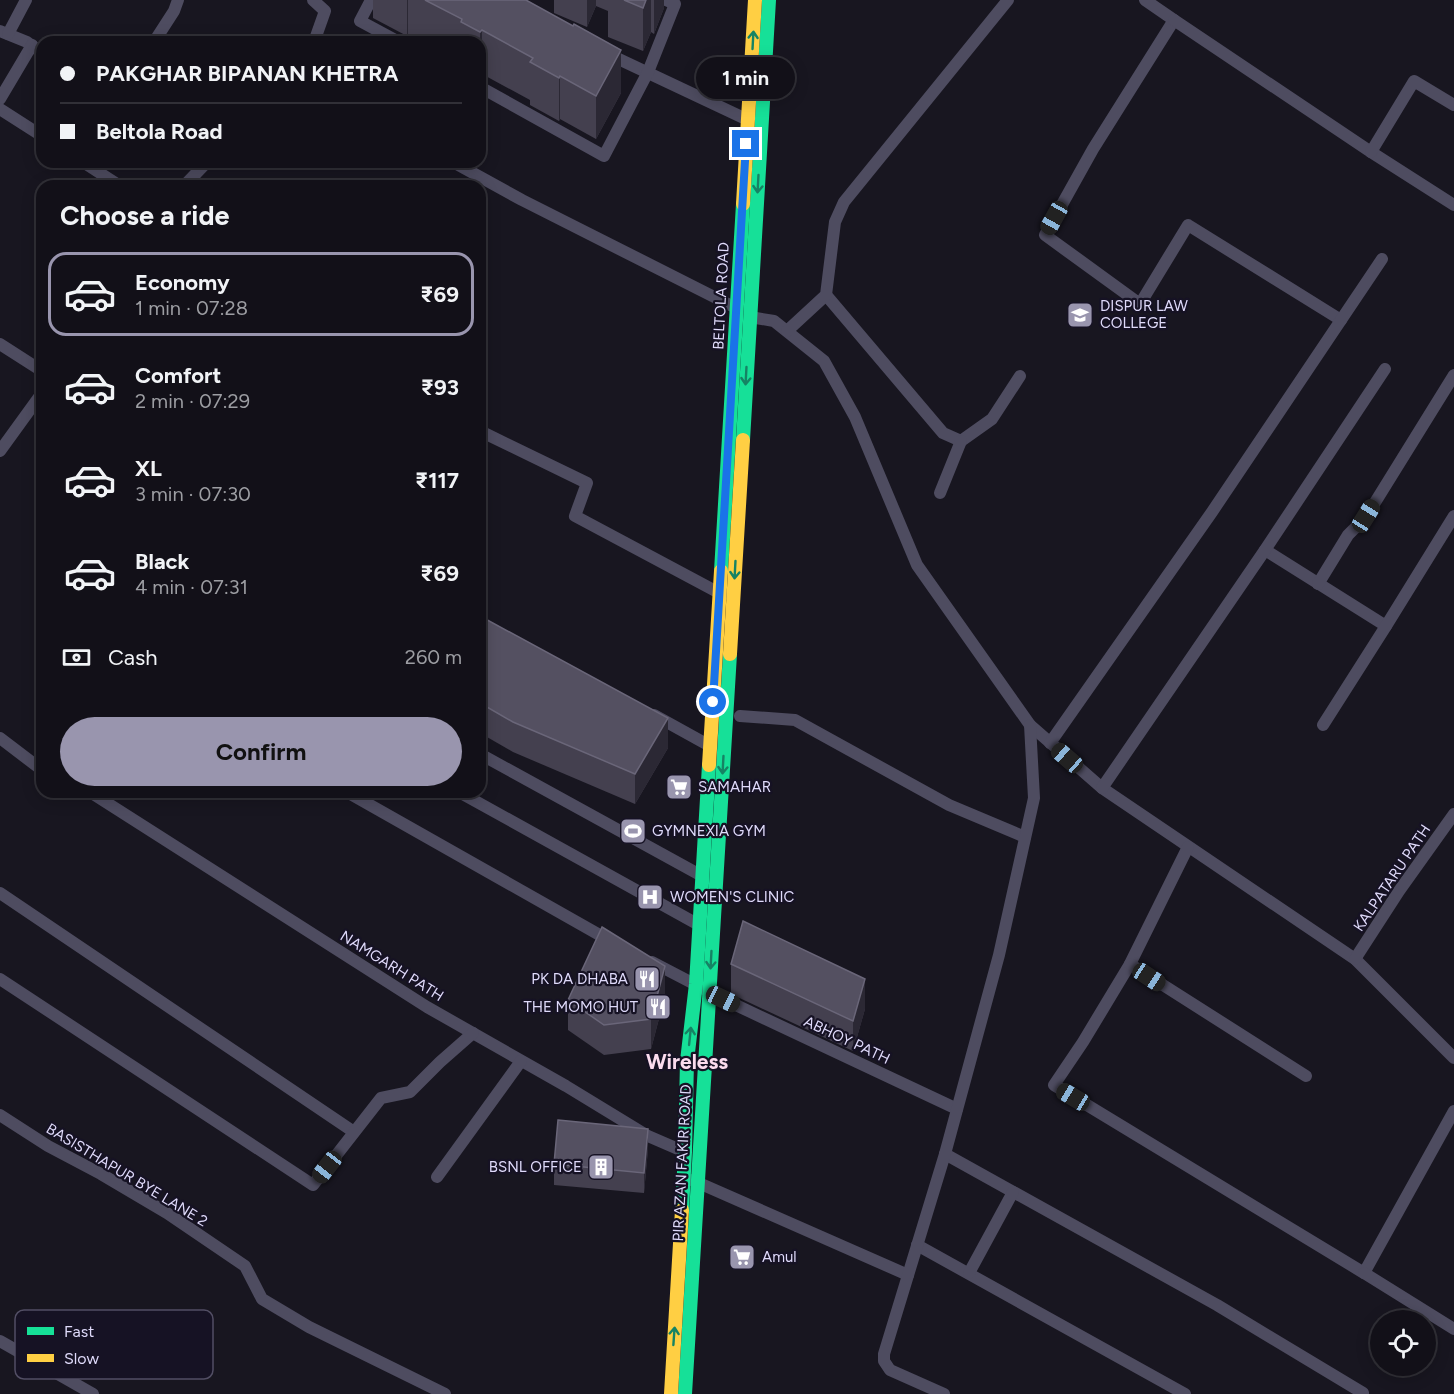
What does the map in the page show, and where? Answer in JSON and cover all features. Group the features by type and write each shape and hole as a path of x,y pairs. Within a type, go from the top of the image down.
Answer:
{"main road":[{"name":"BELTOLA ROAD","path":"719,593 755,0"},
{"name":"PIR AZAN FAKIR ROAD","path":"685,1394 769,0"},
{"name":"PIR AZAN FAKIR ROAD","path":"671,1394 686,1152 687,1061 696,984 719,593"}],"street":[{"path":"26,0 4,32 36,48"},
{"path":"158,36 174,11 178,0"},
{"path":"314,0 325,11 316,36"},
{"path":"371,0 360,21 388,36"},
{"path":"486,90 604,156 648,72 675,4 666,0"},
{"path":"787,332 826,295 836,222 844,202 1008,0"},
{"path":"1145,0 1454,205"},
{"path":"1174,20 1093,150 1045,235 1140,304 1188,225 1341,320"},
{"path":"597,48 748,120"},
{"path":"0,99 36,50"},
{"path":"1371,152 1414,81 1454,105"},
{"path":"0,109 36,132"},
{"path":"92,168 111,180"},
{"path":"190,180 201,168"},
{"path":"464,168 486,180"},
{"path":"486,180 736,308"},
{"path":"1050,743 1212,512 1382,259"},
{"path":"826,295 943,434 961,441"},
{"path":"750,317 774,321 824,361 855,417 917,565 1030,725 1102,788 1355,959 1454,1058"},
{"path":"0,344 36,366"},
{"path":"1102,788 1265,550 1385,369"},
{"path":"1318,584 1348,535 1366,516 1454,375"},
{"path":"940,493 961,441 992,419 1020,376"},
{"path":"0,452 36,403"},
{"path":"486,434 587,483 575,516 733,599"},
{"path":"1323,725 1454,516"},
{"path":"1265,550 1386,626"},
{"path":"643,709 710,746"},
{"path":"740,716 795,720 949,805 1025,837"},
{"path":"944,1394 890,1370 884,1361 884,1354 945,1154 999,955 1034,798 1030,725"},
{"path":"0,738 36,765"},
{"path":"486,757 702,876"},
{"name":"NAMGARH PATH","path":"99,798 427,1006 648,1136 686,1152"},
{"path":"358,798 619,946"},
{"path":"470,798 699,925"},
{"name":"KALPATARU PATH","path":"1355,959 1399,891 1454,814"},
{"path":"1188,846 1130,964 1054,1085 1454,1329"},
{"path":"0,893 354,1132"},
{"name":"ABHOY PATH","path":"640,956 723,999 957,1109"},
{"path":"1130,964 1306,1076"},
{"path":"0,979 313,1185 381,1098 410,1092 473,1033"},
{"path":"437,1177 521,1061"},
{"path":"1364,1273 1454,1111"},
{"name":"BASISTHAPUR BYE LANE 2","path":"0,1115 48,1146 167,1213 245,1266 262,1299 309,1327 445,1394"},
{"path":"945,1154 1217,1305 1363,1393"},
{"path":"684,1176 908,1275"},
{"path":"969,1274 1013,1192"},
{"path":"917,1245 1185,1394"},
{"path":"0,1341 15,1350"},
{"path":"67,1379 93,1394"}],"building":[{"path":"425,0 526,0 621,50 596,96 530,62 533,58 482,30 480,32 461,22 462,19"},
{"path":"624,0 646,0 643,8"},
{"path":"486,619 668,718 635,774 513,722 486,706"},
{"path":"743,921 865,979 853,1021 731,964"},
{"path":"602,927 665,966 651,1019 604,1025 568,1000"},
{"path":"558,1120 648,1129 644,1173 554,1164"}],"traffic: fast":[{"path":"743,440 769,0"},
{"path":"721,571 743,204"},
{"path":"685,1394 730,654"},
{"path":"682,1210 687,1061 696,984 709,765"}],"traffic: slow":[{"path":"743,204 755,0"},
{"path":"730,654 743,440"},
{"path":"709,765 721,571"},
{"path":"671,1394 682,1210"}],"place":[{"name":"DISPUR LAW COLLEGE","path":"1080,315"},
{"name":"SAMAHAR","path":"679,787"},
{"name":"GYMNEXIA GYM","path":"633,831"},
{"name":"WOMEN'S CLINIC","path":"650,897"},
{"name":"PK DA DHABA","path":"647,979"},
{"name":"THE MOMO HUT","path":"658,1007"},
{"name":"BSNL OFFICE","path":"601,1167"},
{"name":"Amul","path":"742,1257"}],"district":[{"name":"Wireless","path":"687,1061"}],"route":[{"path":"713,702 746,144"}]}
